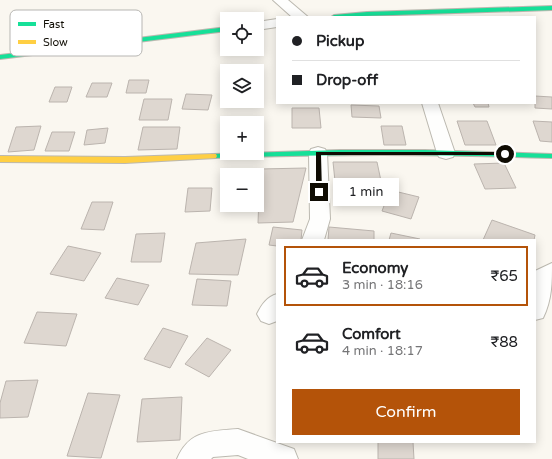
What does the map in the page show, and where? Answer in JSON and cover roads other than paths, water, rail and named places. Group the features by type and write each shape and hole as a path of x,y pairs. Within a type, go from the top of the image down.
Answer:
{"street":[{"path":"280,0 300,16"},
{"path":"368,16 552,8"},
{"path":"264,25 276,23"},
{"path":"142,39 220,30"},
{"path":"0,57 10,56"},
{"path":"430,104 446,153"},
{"path":"0,159 125,160 276,153 446,153 552,156"},
{"path":"313,239 320,219 318,153"},
{"path":"536,307 544,275 552,270"},
{"path":"191,459 207,444 238,442 284,459"}]}
